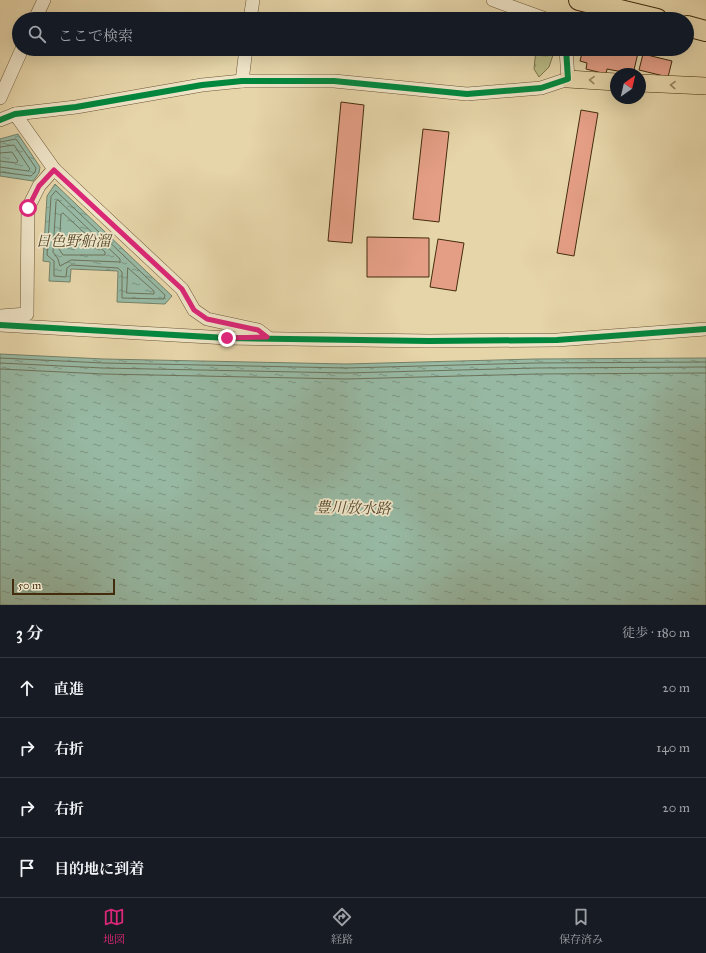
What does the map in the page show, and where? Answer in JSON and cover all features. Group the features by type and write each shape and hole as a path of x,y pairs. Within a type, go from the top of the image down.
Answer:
{"highway":[{"path":"579,0 628,12"},
{"path":"694,27 706,30"}],"main road":[{"path":"568,79 610,82"},
{"path":"646,83 706,86"}],"street":[{"path":"38,12 44,0"},
{"path":"251,12 253,0"},
{"path":"493,0 526,12"},
{"path":"0,98 19,56"},
{"path":"242,81 245,56"},
{"path":"0,120 16,114 76,107 202,85 242,81 334,81 467,94 541,88 568,79 566,56"},
{"path":"16,114 54,170 182,289 194,310 207,319 258,330 267,337"},
{"path":"0,316 26,314 28,208 39,186 54,170"},
{"path":"0,325 227,338 267,337 429,341 557,340 706,329"}],"green space":[{"path":"535,56 553,56 549,67 539,77 534,69"}],"water":[{"path":"18,134 40,167 39,173 33,181 0,176 0,139"},
{"name":"日色野船溜","path":"55,184 172,296 165,304 117,302 118,271 71,269 70,282 49,281 50,262 43,261 47,196"},
{"name":"豊川放水路","path":"0,354 104,359 346,364 535,359 706,358 706,605 0,605"}],"building":[{"path":"581,56 637,56 634,68 610,68 610,70 607,69 606,74 586,69 587,63 580,61"},
{"path":"642,56 651,56 672,61 668,77 646,72 646,68 640,68"},
{"path":"341,102 364,105 352,243 328,241"},
{"path":"581,110 598,113 574,256 557,253"},
{"path":"423,129 449,132 439,222 413,219"},
{"path":"367,237 429,238 429,277 367,277"},
{"path":"438,239 464,243 456,291 430,287"}],"cycle path":[{"path":"0,120 15,114 76,107 202,85 242,81 334,81 467,94 541,88 568,79 566,56"},
{"path":"0,325 227,338 429,341 557,340 706,329"}],"route":[{"path":"28,208 39,186 54,170 182,289 194,310 207,319 258,330 267,337 227,338"}]}
